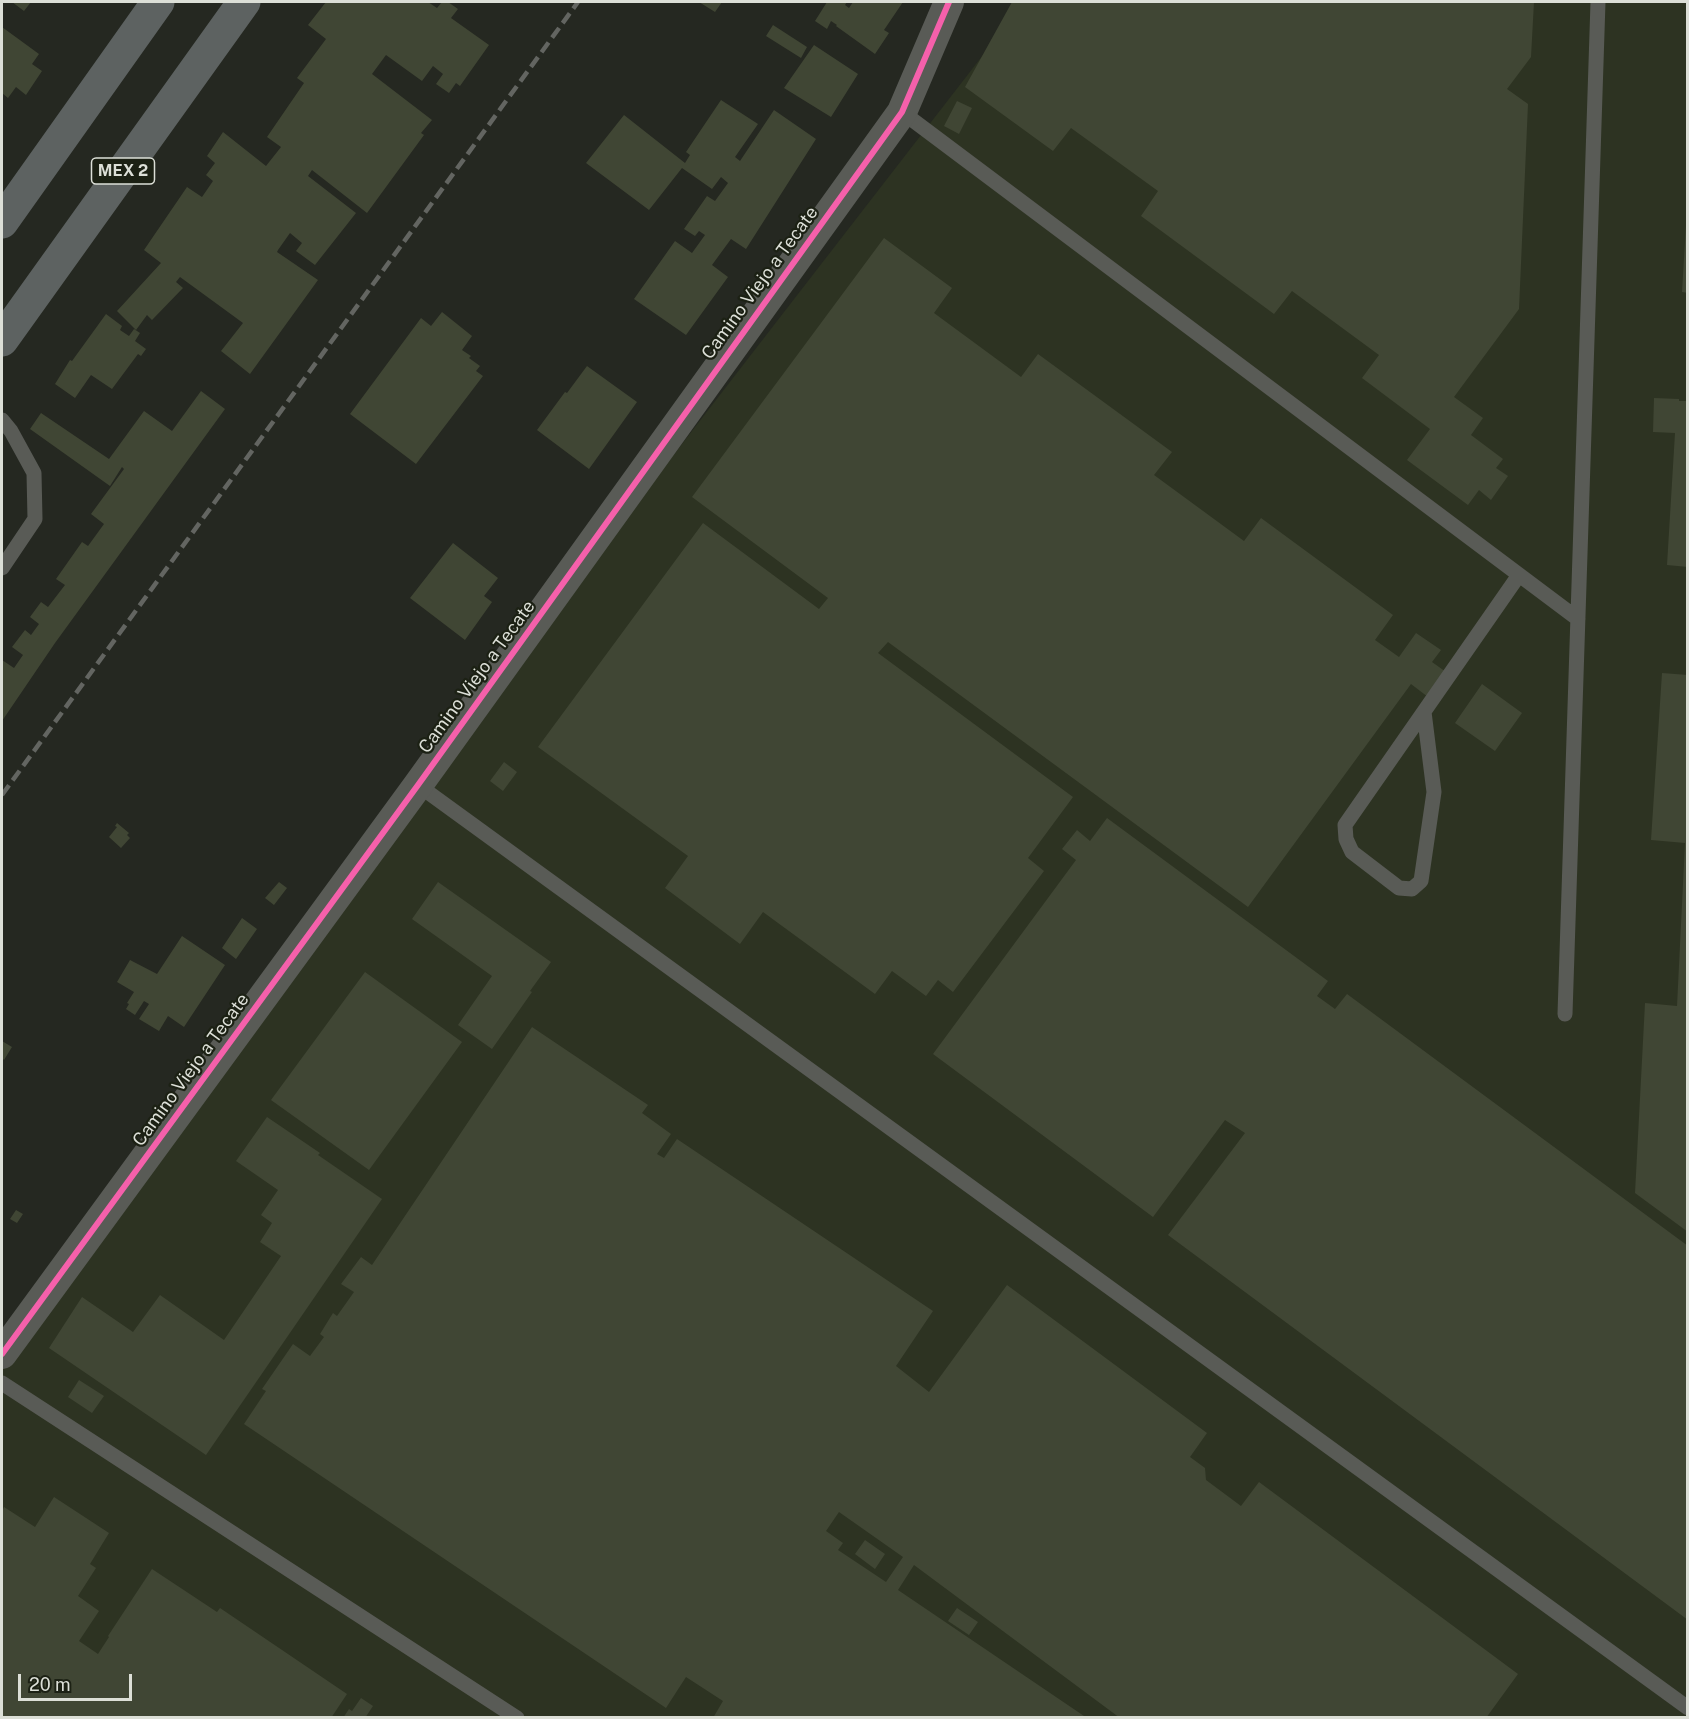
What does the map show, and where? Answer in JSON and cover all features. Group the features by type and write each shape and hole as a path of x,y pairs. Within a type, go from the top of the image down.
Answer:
{"main road":[{"path":"2,222 158,2"},
{"name":"MEX 2","path":"2,340 244,2"}],"street":[{"name":"Camino Viejo a Tecate","path":"2,1354 418,785 902,112 949,2"}],"lane":[{"path":"1565,1014 1598,2"},
{"path":"902,112 1578,619"},
{"path":"2,420 11,430 34,473 35,519 2,568"},
{"path":"1424,712 1434,792 1422,881 1412,889 1399,888 1352,852 1346,839 1345,825 1519,575"},
{"path":"418,785 1688,1708"},
{"path":"2,1383 517,1718"}],"shaded area":[{"path":"1024,2 1687,2 1687,1717 2,1718 2,1368 418,785"}],"building":[{"path":"12,2 31,2 24,11"},
{"path":"326,2 428,2 437,8 442,2 448,2 458,9 451,18 489,45 460,86 456,83 449,93 436,84 443,74 433,66 422,81 386,55 372,74 432,120 421,133 424,135 367,213 312,170 308,176 356,213 315,265 296,251 302,243 290,233 278,250 277,252 318,280 250,374 221,351 243,323 180,277 176,282 183,288 152,320 147,315 136,330 117,311 161,263 144,250 187,187 202,197 213,181 206,175 215,163 207,156 223,132 266,166 281,147 267,137 304,83 297,78 326,39 308,25"},
{"path":"699,2 722,2 715,12"},
{"path":"827,2 847,2 845,5 849,8 853,2 903,2 884,30 889,33 875,54 831,21 827,29 815,21"},
{"path":"1012,2 1534,2 1531,57 1507,89 1528,104 1519,309 1454,397 1483,418 1471,435 1503,459 1496,468 1508,476 1491,500 1479,490 1468,505 1407,460 1430,429 1362,378 1379,355 1292,291 1274,314 1141,216 1158,191 1071,128 1053,151 965,87"},
{"path":"773,25 807,47 801,58 766,36"},
{"path":"2,27 39,54 32,64 42,71 26,95 16,87 8,98 2,93"},
{"path":"814,45 858,74 831,117 784,88"},
{"path":"721,100 758,124 735,157 740,161 774,110 816,139 746,249 731,239 712,265 728,277 686,335 634,299 675,241 692,253 705,235 699,231 695,236 684,229 707,196 715,201 728,183 721,177 712,189 682,168 649,210 586,163 624,115 685,163 690,155 686,152"},
{"path":"957,101 972,108 959,134 944,126"},
{"path":"1686,225 1688,225 1688,293 1682,292"},
{"path":"884,238 952,288 934,313 1021,377 1038,354 1172,452 1154,475 1244,541 1261,518 1393,615 1375,640 1399,657 1416,633 1441,650 1432,662 1446,672 1428,697 1411,684 1248,907 888,642 878,653 1073,797 1028,858 1044,871 953,992 938,980 926,996 892,971 875,994 763,912 740,944 665,888 688,856 538,747 703,523 819,609 828,598 692,497"},
{"path":"442,312 472,336 462,350 480,366 476,371 483,376 416,464 350,414 421,318 431,326"},
{"path":"106,314 122,326 120,330 129,336 134,329 140,333 135,341 146,349 141,356 138,354 112,389 91,375 75,398 55,384 70,360 72,361"},
{"path":"587,366 637,402 589,469 537,430"},
{"path":"201,391 225,409 55,643 2,721 2,660 14,668 23,655 12,647 25,630 31,635 39,624 30,617 41,602 48,607 65,585 56,579 82,542 88,546 104,524 91,514 124,469 122,467 110,486 30,429 41,413 109,459 144,411 172,431"},
{"path":"1654,398 1688,401 1688,567 1667,565 1675,433 1653,432"},
{"path":"453,543 498,578 484,596 492,602 465,640 410,598"},
{"path":"1662,673 1688,675 1688,1232 1635,1193 1645,1003 1677,1006 1685,843 1651,840"},
{"path":"1482,684 1522,713 1495,751 1455,723"},
{"path":"504,762 517,772 503,791 490,781"},
{"path":"1107,818 1328,981 1317,996 1335,1009 1347,994 1688,1246 1688,1620 1168,1235 1245,1133 1225,1120 1153,1217 933,1054 1076,860 1062,849 1077,830 1090,841"},
{"path":"117,823 129,833 127,835 130,838 121,848 109,837 117,827 115,826"},
{"path":"279,882 287,888 274,905 265,898"},
{"path":"438,882 551,962 492,1049 458,1025 492,976 412,919"},
{"path":"242,918 257,929 236,959 222,948"},
{"path":"182,936 225,965 184,1027 168,1016 159,1031 139,1019 149,1004 144,1001 135,1015 126,1009 134,992 117,982 130,960 157,974"},
{"path":"365,972 462,1042 369,1170 271,1100"},
{"path":"532,1027 648,1105 642,1113 671,1134 657,1154 664,1158 677,1139 933,1311 896,1366 929,1392 1007,1285 1207,1433 1190,1457 1205,1468 1206,1480 1241,1506 1259,1482 1518,1674 1486,1718 1120,1718 914,1565 898,1590 1087,1718 713,1718 723,1701 686,1677 666,1708 244,1424 266,1391 262,1389 293,1344 310,1356 324,1337 320,1334 333,1313 337,1316 354,1292 341,1284 361,1257 372,1265","holes":["839,1512 903,1557 886,1582 838,1550 843,1543 826,1531"]},
{"path":"2,1041 12,1047 4,1060 2,1058"},
{"path":"267,1117 382,1199 206,1455 49,1348 82,1297 133,1332 160,1295 224,1340 281,1256 260,1242 272,1223 261,1215 278,1190 236,1161"},
{"path":"16,1210 23,1214 17,1223 10,1219"},
{"path":"79,1380 104,1396 92,1413 68,1397"},
{"path":"54,1497 109,1533 90,1564 96,1568 78,1596 99,1611 79,1641 98,1654 152,1569 217,1612 220,1608 347,1694 331,1718 2,1718 2,1511 4,1507 35,1527"},
{"path":"865,1540 885,1554 875,1569 855,1554"},
{"path":"957,1608 978,1622 969,1635 948,1621"},
{"path":"361,1698 373,1706 365,1718 343,1718 349,1709 352,1711"}],"railway":[{"path":"2,795 578,2"}],"cycle path":[{"path":"2,1354 418,785 902,112 949,2"}]}
